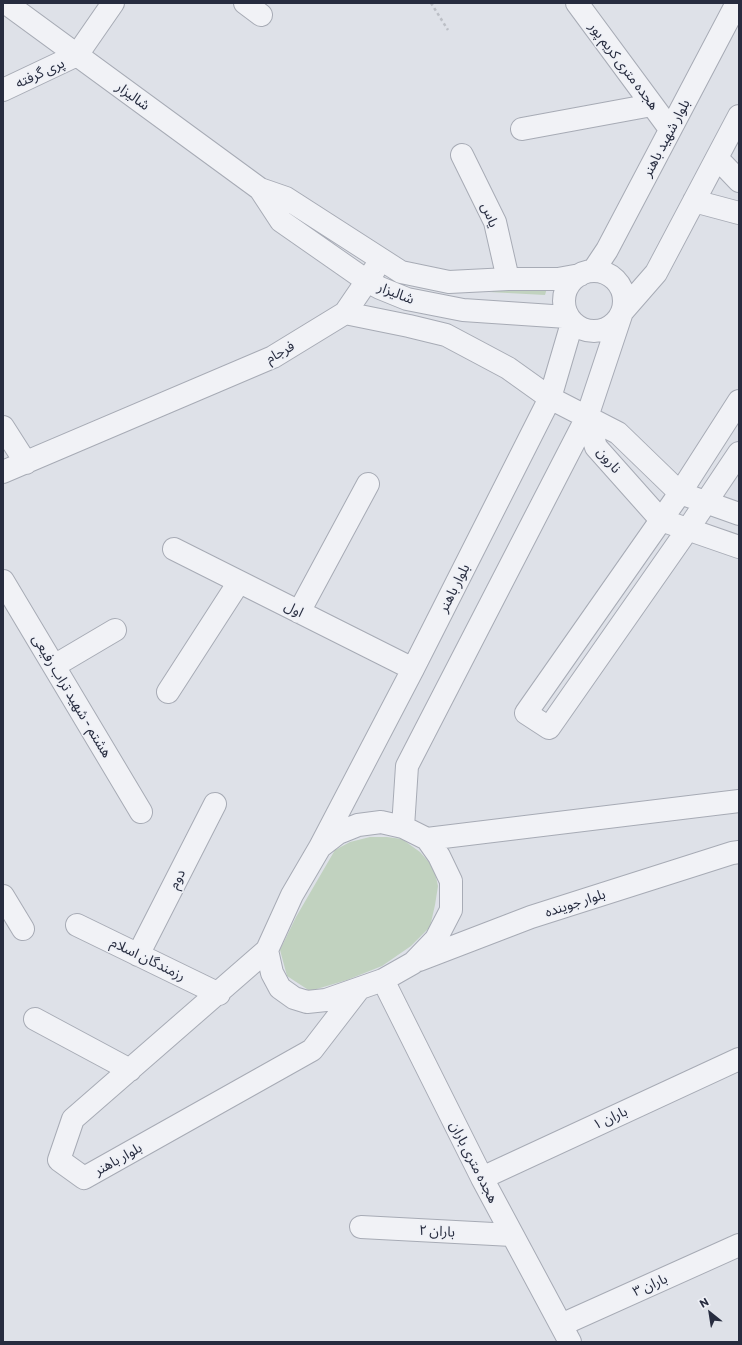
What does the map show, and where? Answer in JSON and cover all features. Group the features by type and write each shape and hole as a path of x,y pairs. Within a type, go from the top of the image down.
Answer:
{"street":[{"name":"شالیزار","path":"6,3 260,189 286,198 401,272 449,282 508,279 558,279 586,273"},
{"path":"77,55 114,3"},
{"name":"هجده متری کریم پور","path":"576,3 670,129"},
{"name":"بلوار شهید باهنر","path":"586,273 607,250 737,3"},
{"name":"پری گرفته","path":"3,90 77,55"},
{"path":"522,129 652,105"},
{"path":"402,827 407,766 587,417 622,312 624,297 618,283 606,274 586,273 568,286 563,301 570,320 585,330 600,331 613,324 622,312 656,273 739,116"},
{"name":"یاس","path":"462,155 495,222 508,279"},
{"path":"717,158 739,181"},
{"name":"شالیزار","path":"260,189 281,221 380,288 407,299 463,310 570,320"},
{"path":"694,201 739,213"},
{"path":"381,259 345,312 446,335 508,368 550,398 587,417"},
{"name":"فرجام","path":"3,472 273,357 345,312"},
{"name":"بلوار باهنر","path":"359,989 312,1050 84,1178 59,1160 73,1119 268,950 292,895 320,846 413,670 550,398 570,320"},
{"path":"739,401 680,493 526,713 549,728 688,529 739,453"},
{"name":"نارون","path":"587,417 618,433 680,493 739,514"},
{"name":"نارون","path":"587,417 596,447 661,520 739,547"},
{"path":"3,427 26,463"},
{"path":"299,612 368,484"},
{"name":"اول","path":"174,549 413,670"},
{"name":"هشتم - شهید تراب رفیعی","path":"3,581 141,812"},
{"path":"168,692 239,582"},
{"path":"54,666 114,630"},
{"path":"427,839 739,801"},
{"name":"دوم","path":"138,955 216,804"},
{"path":"268,950 272,973 280,988 294,998 307,1002 326,1000 383,980 413,963 436,939 451,910 451,881 439,856 427,839 402,827 381,822 358,825 338,834 320,846"},
{"name":"بلوار جوینده","path":"413,963 531,917 724,855 739,852"},
{"path":"3,896 23,929"},
{"name":"رزمندگان اسلام","path":"77,925 219,994"},
{"name":"هجده متری باران","path":"383,980 482,1178 566,1334"},
{"path":"35,1019 130,1070"},
{"name":"باران ۱","path":"482,1178 739,1059"},
{"name":"باران ۲","path":"361,1227 512,1235"},
{"name":"باران ۳","path":"566,1334 739,1245"}],"path":[{"path":"431,3 448,30"}],"green space":[{"path":"550,278 545,295 489,292"},
{"path":"370,837 402,839 420,852 434,868 438,886 430,927 411,946 382,966 347,980 310,991 287,976 280,950 296,917 335,850 350,842"}]}
